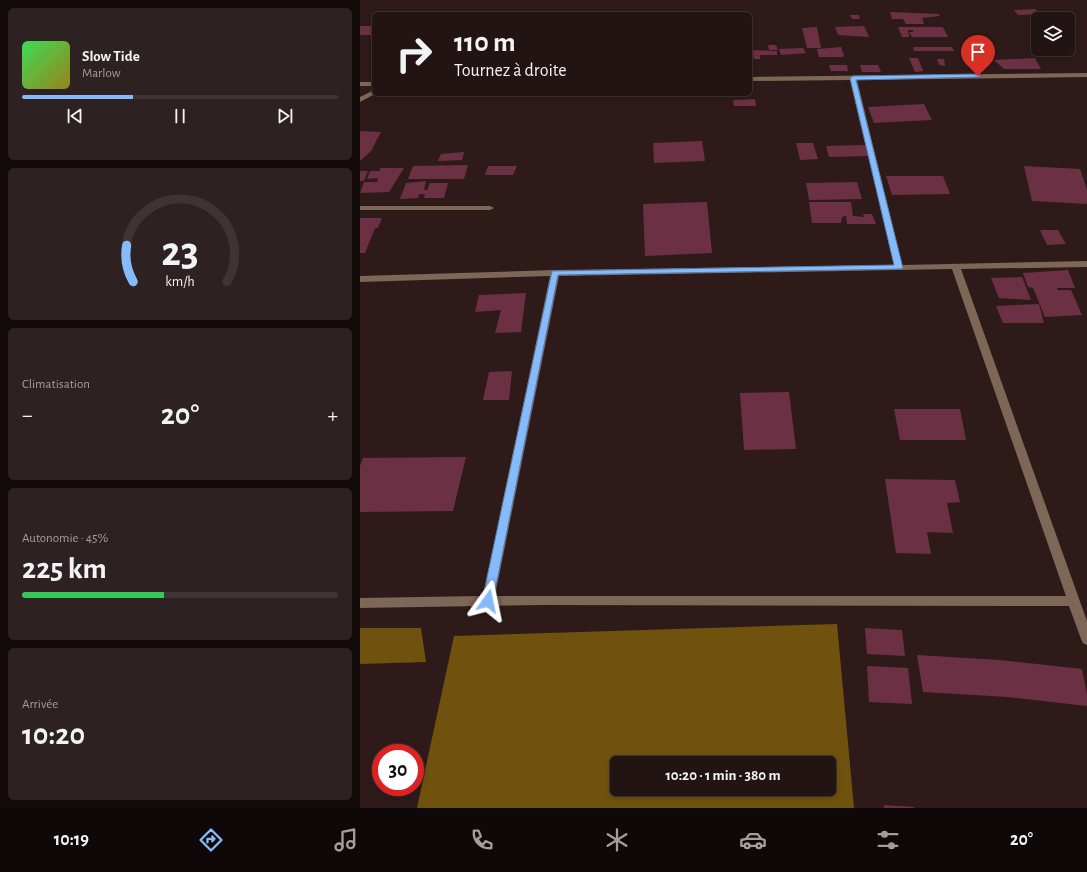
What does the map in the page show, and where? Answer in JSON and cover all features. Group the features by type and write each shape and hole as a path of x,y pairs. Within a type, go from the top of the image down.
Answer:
{"street":[{"path":"752,79 1087,75"},
{"path":"853,78 899,268"},
{"path":"360,84 372,84"},
{"path":"360,100 372,93"},
{"path":"360,208 490,208"},
{"path":"360,279 555,273 1087,264"},
{"path":"956,267 1087,639"},
{"path":"488,601 555,273"},
{"path":"360,603 488,601 1074,601"}],"shaded area":[{"path":"837,624 854,808 417,808 420,796 424,796 424,775 454,636"},
{"path":"360,628 421,628 426,662 360,664"}],"building":[{"path":"1035,9 1038,12 1031,12 1031,14 1018,15 1014,10"},
{"path":"890,12 939,14 940,16 922,18 924,24 906,24 903,19 892,19"},
{"path":"850,15 859,15 860,19 852,19"},
{"path":"360,26 372,26 372,35 360,35"},
{"path":"864,26 869,37 838,35 835,27"},
{"path":"817,27 821,48 807,48 802,28"},
{"path":"898,27 943,27 948,37 912,37 909,32 913,32 913,30 908,30 909,37 902,37"},
{"path":"768,45 776,45 778,50 769,50"},
{"path":"841,47 844,55 843,57 819,57 817,49"},
{"path":"913,47 952,47 954,51 914,51"},
{"path":"803,48 806,53 781,55 779,49"},
{"path":"752,50 777,51 777,55 760,55 760,59 754,59"},
{"path":"909,58 918,58 923,71 915,72"},
{"path":"1035,58 1041,69 1004,69 994,60"},
{"path":"937,59 944,59 945,66 939,65"},
{"path":"829,65 847,65 848,71 831,71"},
{"path":"860,65 878,65 881,72 862,72"},
{"path":"755,99 756,106 734,106 733,100"},
{"path":"924,104 932,120 874,123 868,107"},
{"path":"360,131 381,132 371,151 360,161"},
{"path":"702,141 705,161 654,163 653,143"},
{"path":"796,143 813,143 818,159 800,160"},
{"path":"865,145 869,156 829,157 826,146"},
{"path":"464,152 462,160 438,161 441,154"},
{"path":"468,165 464,179 408,179 413,166"},
{"path":"488,166 517,166 513,175 485,175"},
{"path":"1024,166 1080,169 1087,190 1087,204 1032,201"},
{"path":"380,168 404,168 389,192 360,193 364,182 377,182 378,178 367,179 370,171 380,171"},
{"path":"360,171 368,171 364,181 360,181"},
{"path":"886,176 943,176 950,194 892,195"},
{"path":"426,181 424,190 427,190 430,183 448,183 444,198 424,198 425,194 419,194 418,198 400,199 406,183"},
{"path":"857,182 862,199 809,200 806,183"},
{"path":"707,202 712,253 645,256 643,204"},
{"path":"809,202 851,202 853,216 864,217 863,214 872,214 876,224 847,224 846,216 842,217 841,223 812,223"},
{"path":"360,218 382,218 378,228 375,228 365,253 360,253"},
{"path":"1040,230 1058,230 1066,244 1047,245"},
{"path":"1068,270 1075,288 1057,288 1058,290 1071,290 1082,315 1045,317 1033,288 1028,287 1023,273"},
{"path":"1022,277 1031,300 999,298 991,278"},
{"path":"526,293 521,332 495,333 501,310 475,312 479,295"},
{"path":"1039,304 1044,323 1003,323 996,306"},
{"path":"512,371 509,400 483,400 489,372"},
{"path":"789,392 796,449 744,450 740,393"},
{"path":"894,409 960,409 966,440 900,440"},
{"path":"466,457 453,511 360,512 360,466 363,458"},
{"path":"885,479 955,480 960,502 947,503 953,533 927,532 931,554 896,553"},
{"path":"865,628 902,630 905,656 867,654"},
{"path":"917,655 999,660 1082,669 1087,694 1087,706 1008,697 923,692"},
{"path":"867,666 908,668 912,704 869,702"},
{"path":"884,805 914,807 914,808 884,808"}],"route":[{"path":"488,601 555,273 899,268 853,78 978,76"}]}
